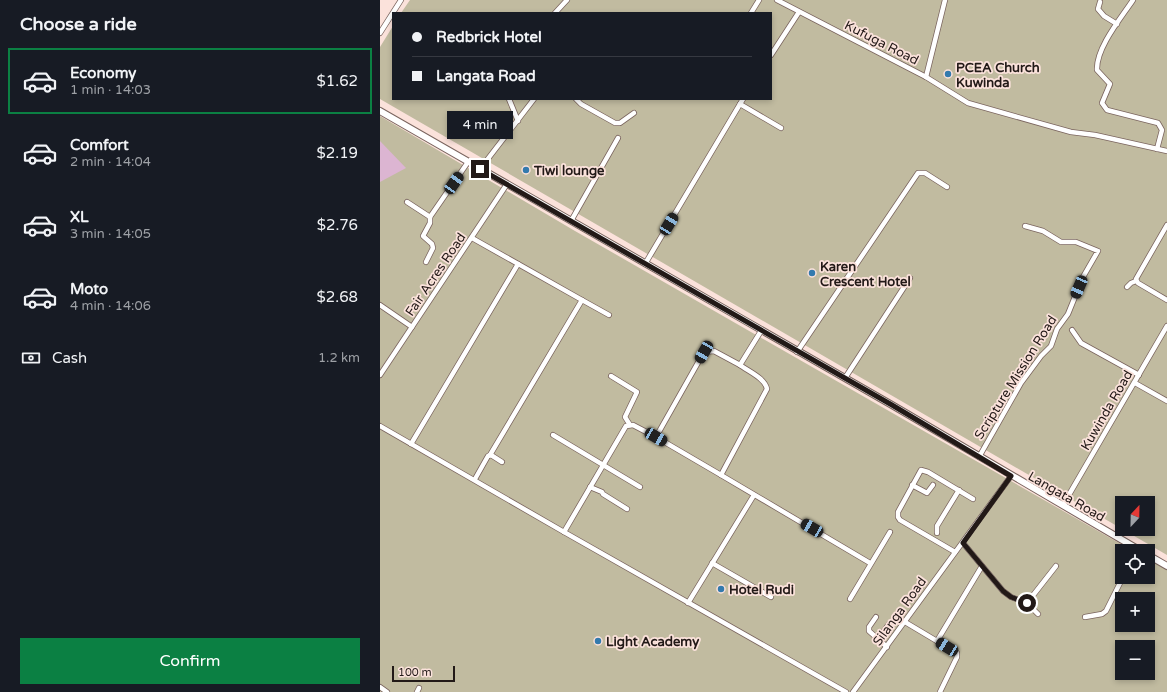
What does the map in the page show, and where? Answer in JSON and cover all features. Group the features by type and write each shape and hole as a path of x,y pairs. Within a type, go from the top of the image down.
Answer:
{"main road":[{"name":"Langata Road","path":"380,111 760,331 845,378 1128,544"},
{"path":"1155,559 1167,566"}],"street":[{"path":"393,12 401,0"},
{"path":"556,12 566,0"},
{"path":"752,12 759,0"},
{"name":"Kufuga Road","path":"777,0 926,77 945,0"},
{"path":"1133,0 1108,38 1097,64 1097,70 1108,80 1110,84 1103,100 1103,106 1108,110 1158,123 1162,130 1157,149"},
{"path":"1100,2 1098,9 1102,15 1117,24"},
{"path":"772,54 799,12"},
{"path":"380,33 392,14"},
{"path":"926,77 968,103 1071,132 1095,135 1167,151"},
{"path":"509,100 518,122"},
{"path":"480,169 518,122 533,100"},
{"path":"577,100 581,104 615,123 620,123 634,113"},
{"path":"645,264 742,100"},
{"path":"740,104 781,128"},
{"path":"571,221 618,138"},
{"path":"426,262 433,248 432,244 423,236 430,223 430,217 468,162"},
{"path":"797,352 918,173 926,173 947,187"},
{"name":"Fair Acres Road","path":"380,375 507,184"},
{"path":"407,202 430,217"},
{"path":"1127,287 1136,281 1167,225"},
{"name":"Scripture Mission Road","path":"979,457 1021,383 1041,356 1051,346 1057,329 1068,314 1083,277 1098,251 1076,242 1061,242 1043,231 1025,226"},
{"path":"472,238 609,315"},
{"path":"411,444 518,264"},
{"path":"845,378 910,278"},
{"path":"1136,281 1167,300"},
{"path":"475,479 582,300"},
{"path":"380,305 412,328"},
{"name":"Kuwinda Road","path":"1063,505 1167,326"},
{"path":"1072,330 1081,343 1139,375"},
{"path":"740,365 760,331"},
{"path":"656,437 704,352 708,350 714,351 740,365 760,379 766,385 767,389 721,475"},
{"path":"611,376 637,392 624,417 630,425 656,437 870,563"},
{"path":"1135,382 1167,401"},
{"path":"564,532 625,428 630,425"},
{"path":"380,426 846,692"},
{"path":"553,435 603,464 640,488"},
{"path":"490,456 502,462"},
{"path":"955,552 898,519 898,512 918,472 924,470 973,499"},
{"name":"Silanga Road","path":"853,692 1011,476"},
{"path":"912,485 927,493 933,484"},
{"path":"590,487 602,492 602,494 627,509"},
{"path":"937,533 937,526 958,490"},
{"path":"688,603 754,495"},
{"path":"850,600 870,563 890,532"},
{"path":"963,543 1003,591 1011,597 1027,603 1038,614"},
{"path":"712,563 764,594 772,597"},
{"path":"937,641 982,566"},
{"path":"1027,603 1056,566"},
{"path":"1085,617 1102,614 1106,611 1120,584"},
{"path":"876,617 868,630 887,646"},
{"path":"905,622 958,655 940,692"},
{"path":"878,639 889,624"},
{"path":"380,687 387,692"}],"shaded area":[{"path":"410,0 1167,0 1167,555 1155,548 1155,544 1148,544 1134,536 1155,536 1155,496 1115,496 1115,525 380,99 380,47 392,28 392,100 772,100 772,12 402,12"},
{"path":"380,116 575,231 1121,544 1115,544 1115,584 1155,584 1155,563 1167,570 1167,692 380,692"},
{"path":"380,141 406,168 380,182"}],"place":[{"name":"PCEA Church Kuwinda","path":"948,74"},
{"name":"Tiwi lounge","path":"526,170"},
{"name":"Karen Crescent Hotel","path":"812,273"},
{"name":"Hotel Rudi","path":"721,589"},
{"name":"Light Academy","path":"598,641"}],"route":[{"path":"480,169 892,405 1011,476 963,543 1003,591 1011,597 1027,603"}]}
